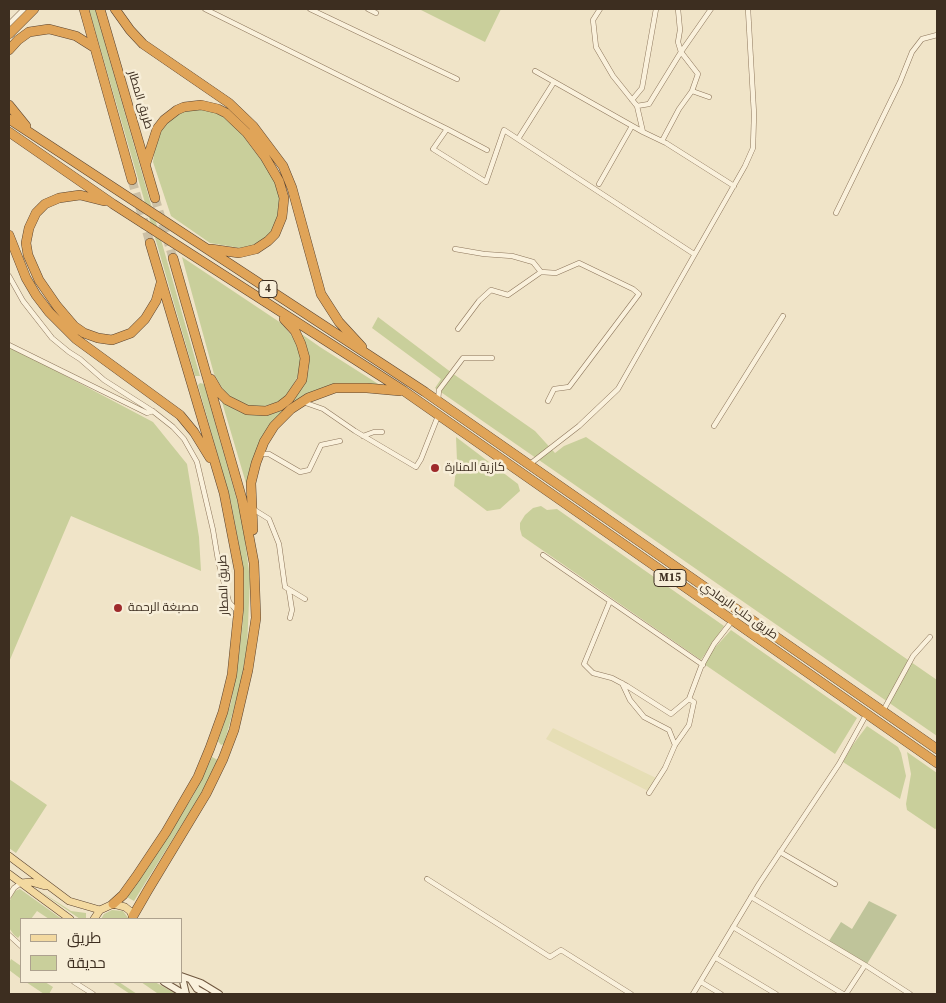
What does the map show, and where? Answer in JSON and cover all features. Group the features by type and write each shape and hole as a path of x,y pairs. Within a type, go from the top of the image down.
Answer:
{"highway":[{"path":"9,34 34,9"},
{"path":"84,9 132,180"},
{"name":"طريق المطار","path":"100,9 155,198"},
{"path":"115,9 143,44 228,103 253,126 283,166 292,188 321,294 339,322 369,354 425,392"},
{"path":"9,50 29,32 49,29 76,36 95,48"},
{"path":"9,105 39,139"},
{"path":"146,162 157,129 164,120 184,107 201,105 226,113 247,133 265,157 279,180 284,198 282,217 275,234 262,246 247,251 239,252 207,248"},
{"name":"4","path":"9,119 425,392 528,463"},
{"name":"4","path":"9,132 113,204 404,392"},
{"path":"113,204 88,196 69,196 45,204 36,212 29,228 26,243 28,255 38,280 74,326 84,333 112,340 131,333 145,319 156,301 161,282"},
{"path":"9,235 26,278 36,295 62,325 101,357 180,415 218,471"},
{"name":"طريق المطار","path":"113,904 123,895 136,877 171,824 198,777 223,712 232,675 239,613 239,570 232,525 218,471 150,243"},
{"path":"173,258 242,499 254,563"},
{"path":"204,366 218,391 227,400 247,410 266,411 280,406 289,398 302,380 305,358 295,331 278,311"},
{"path":"191,381 207,378"},
{"path":"134,918 148,890 206,794 226,753 234,730 248,670 256,618 251,483 260,454 274,426 291,409 308,398 336,388 367,388 404,392"},
{"name":"طريق حلب الرمادي","path":"404,392 937,763"},
{"name":"طريق حلب الرمادي","path":"528,463 937,749"},
{"path":"211,746 226,753"}],"main road":[{"path":"9,856 50,888 74,903 100,910"},
{"path":"9,874 69,918"},
{"path":"21,883 36,883 50,888"},
{"path":"95,918 100,910 113,904 125,907 134,918"},
{"path":"182,976 191,980 205,992 219,994"},
{"path":"182,976 185,994"},
{"path":"166,983 185,994"}],"street":[{"path":"9,24 24,9"},
{"path":"205,9 487,150"},
{"path":"310,9 457,79"},
{"path":"368,9 376,13"},
{"path":"600,9 593,20 596,47 613,76 637,106 643,132"},
{"path":"632,100 642,88 656,9"},
{"path":"662,141 678,109 692,91 698,74 681,52 678,42 680,30 678,9"},
{"path":"637,106 649,104 681,52 711,9"},
{"path":"528,463 579,426 618,389 745,166 753,148 754,114 748,9"},
{"path":"836,213 900,82 912,52 922,39 937,35"},
{"path":"535,71 662,141 734,186"},
{"path":"518,139 554,82"},
{"path":"692,91 709,97"},
{"path":"599,184 632,126"},
{"path":"447,129 433,149 486,182 504,130 694,254"},
{"path":"455,249 512,256 533,262 541,272"},
{"path":"458,328 479,301 491,290 508,295 541,272 556,273 579,263 633,289 639,294 568,387 554,389 548,401"},
{"path":"9,276 23,301 52,338 104,380 153,411 173,427 184,439 197,462 229,602 239,613"},
{"path":"714,426 783,316"},
{"path":"9,345 147,413 153,411"},
{"path":"438,401 439,390 463,358 492,358"},
{"path":"302,402 323,408 363,436 416,467 421,460 438,416"},
{"path":"184,439 188,425"},
{"path":"363,436 374,432 382,432"},
{"path":"260,454 269,454 300,472 309,470 321,446 340,442"},
{"path":"252,508 269,519 279,544 285,587 305,599"},
{"path":"543,555 703,664"},
{"path":"289,591 292,610 290,618"},
{"path":"610,601 584,664 593,673 612,678 671,714 689,699 703,664 714,644 732,621"},
{"path":"883,711 913,656 930,637"},
{"path":"622,684 630,700 644,717 669,730 675,745"},
{"path":"649,793 665,768 675,745 690,725 694,702 689,699"},
{"path":"693,994 751,897 839,764 866,715"},
{"path":"780,852 835,884"},
{"path":"427,879 550,957 560,950 631,994"},
{"path":"9,896 14,888 21,883"},
{"path":"751,897 910,994"},
{"path":"733,927 844,994 864,965"},
{"path":"9,935 20,945"},
{"path":"716,958 776,994"},
{"path":"701,982 721,994"},
{"path":"76,983 92,994"}],"shaded area":[{"path":"553,728 656,778 648,791 546,739"}],"green space":[{"path":"89,9 95,9 200,376 195,376"},
{"path":"419,9 501,9 485,42"},
{"path":"199,109 212,111 235,125 271,173 278,190 281,204 274,228 267,238 251,246 240,248 210,243 171,216 153,162 155,148 163,126 178,113"},
{"path":"182,257 281,323 293,337 300,355 298,376 287,395 279,402 257,408 245,406 226,394 214,374"},
{"path":"378,317 452,373 535,431 555,453 564,446 586,437 937,680 937,736 435,388 441,379 372,328"},
{"path":"300,333 383,387 326,387 275,421 248,490 222,402 240,412 252,415 266,415 278,412 286,406 304,384 309,369 306,345"},
{"path":"9,346 153,422 187,464 199,537 201,571 71,516 9,662"},
{"path":"200,383 204,384 242,518 250,579 247,648 240,686 224,744 221,745 218,741 231,703 238,662 243,620 244,583 231,502 198,385"},
{"path":"456,437 518,484 520,491 500,509 487,511 454,486 457,461"},
{"path":"541,506 547,510 557,509 724,626 701,660 522,536 520,523 525,515 533,508"},
{"path":"731,630 857,718 835,754 704,664 711,652"},
{"path":"867,726 898,747 901,753 906,776 900,799 843,762"},
{"path":"907,752 937,773 937,828 935,829 907,810 906,804 911,774"},
{"path":"212,757 218,760 204,789 134,901 127,897 193,796"},
{"path":"9,779 47,805 16,853 9,848"},
{"path":"20,889 61,918 48,918 37,911 32,918 20,918 20,935 18,938 9,928 9,902 15,891"},
{"path":"37,889 71,911 86,913 86,918 79,918"},
{"path":"869,901 897,915 867,964 829,941 841,922 852,929"},
{"path":"112,910 123,911 128,918 102,918 104,914"},
{"path":"11,959 20,965 20,978 9,970"},
{"path":"28,983 47,983 53,987 49,994 44,994"},
{"path":"114,983 120,983 137,994 130,994"},
{"path":"142,983 157,983 176,994 157,994"}],"tunnel":[{"path":"132,180 150,243"},
{"path":"155,198 173,258"}],"place":[{"name":"كازية المنارة","path":"435,468"},
{"name":"مصبغة الرحمة","path":"118,608"}]}
